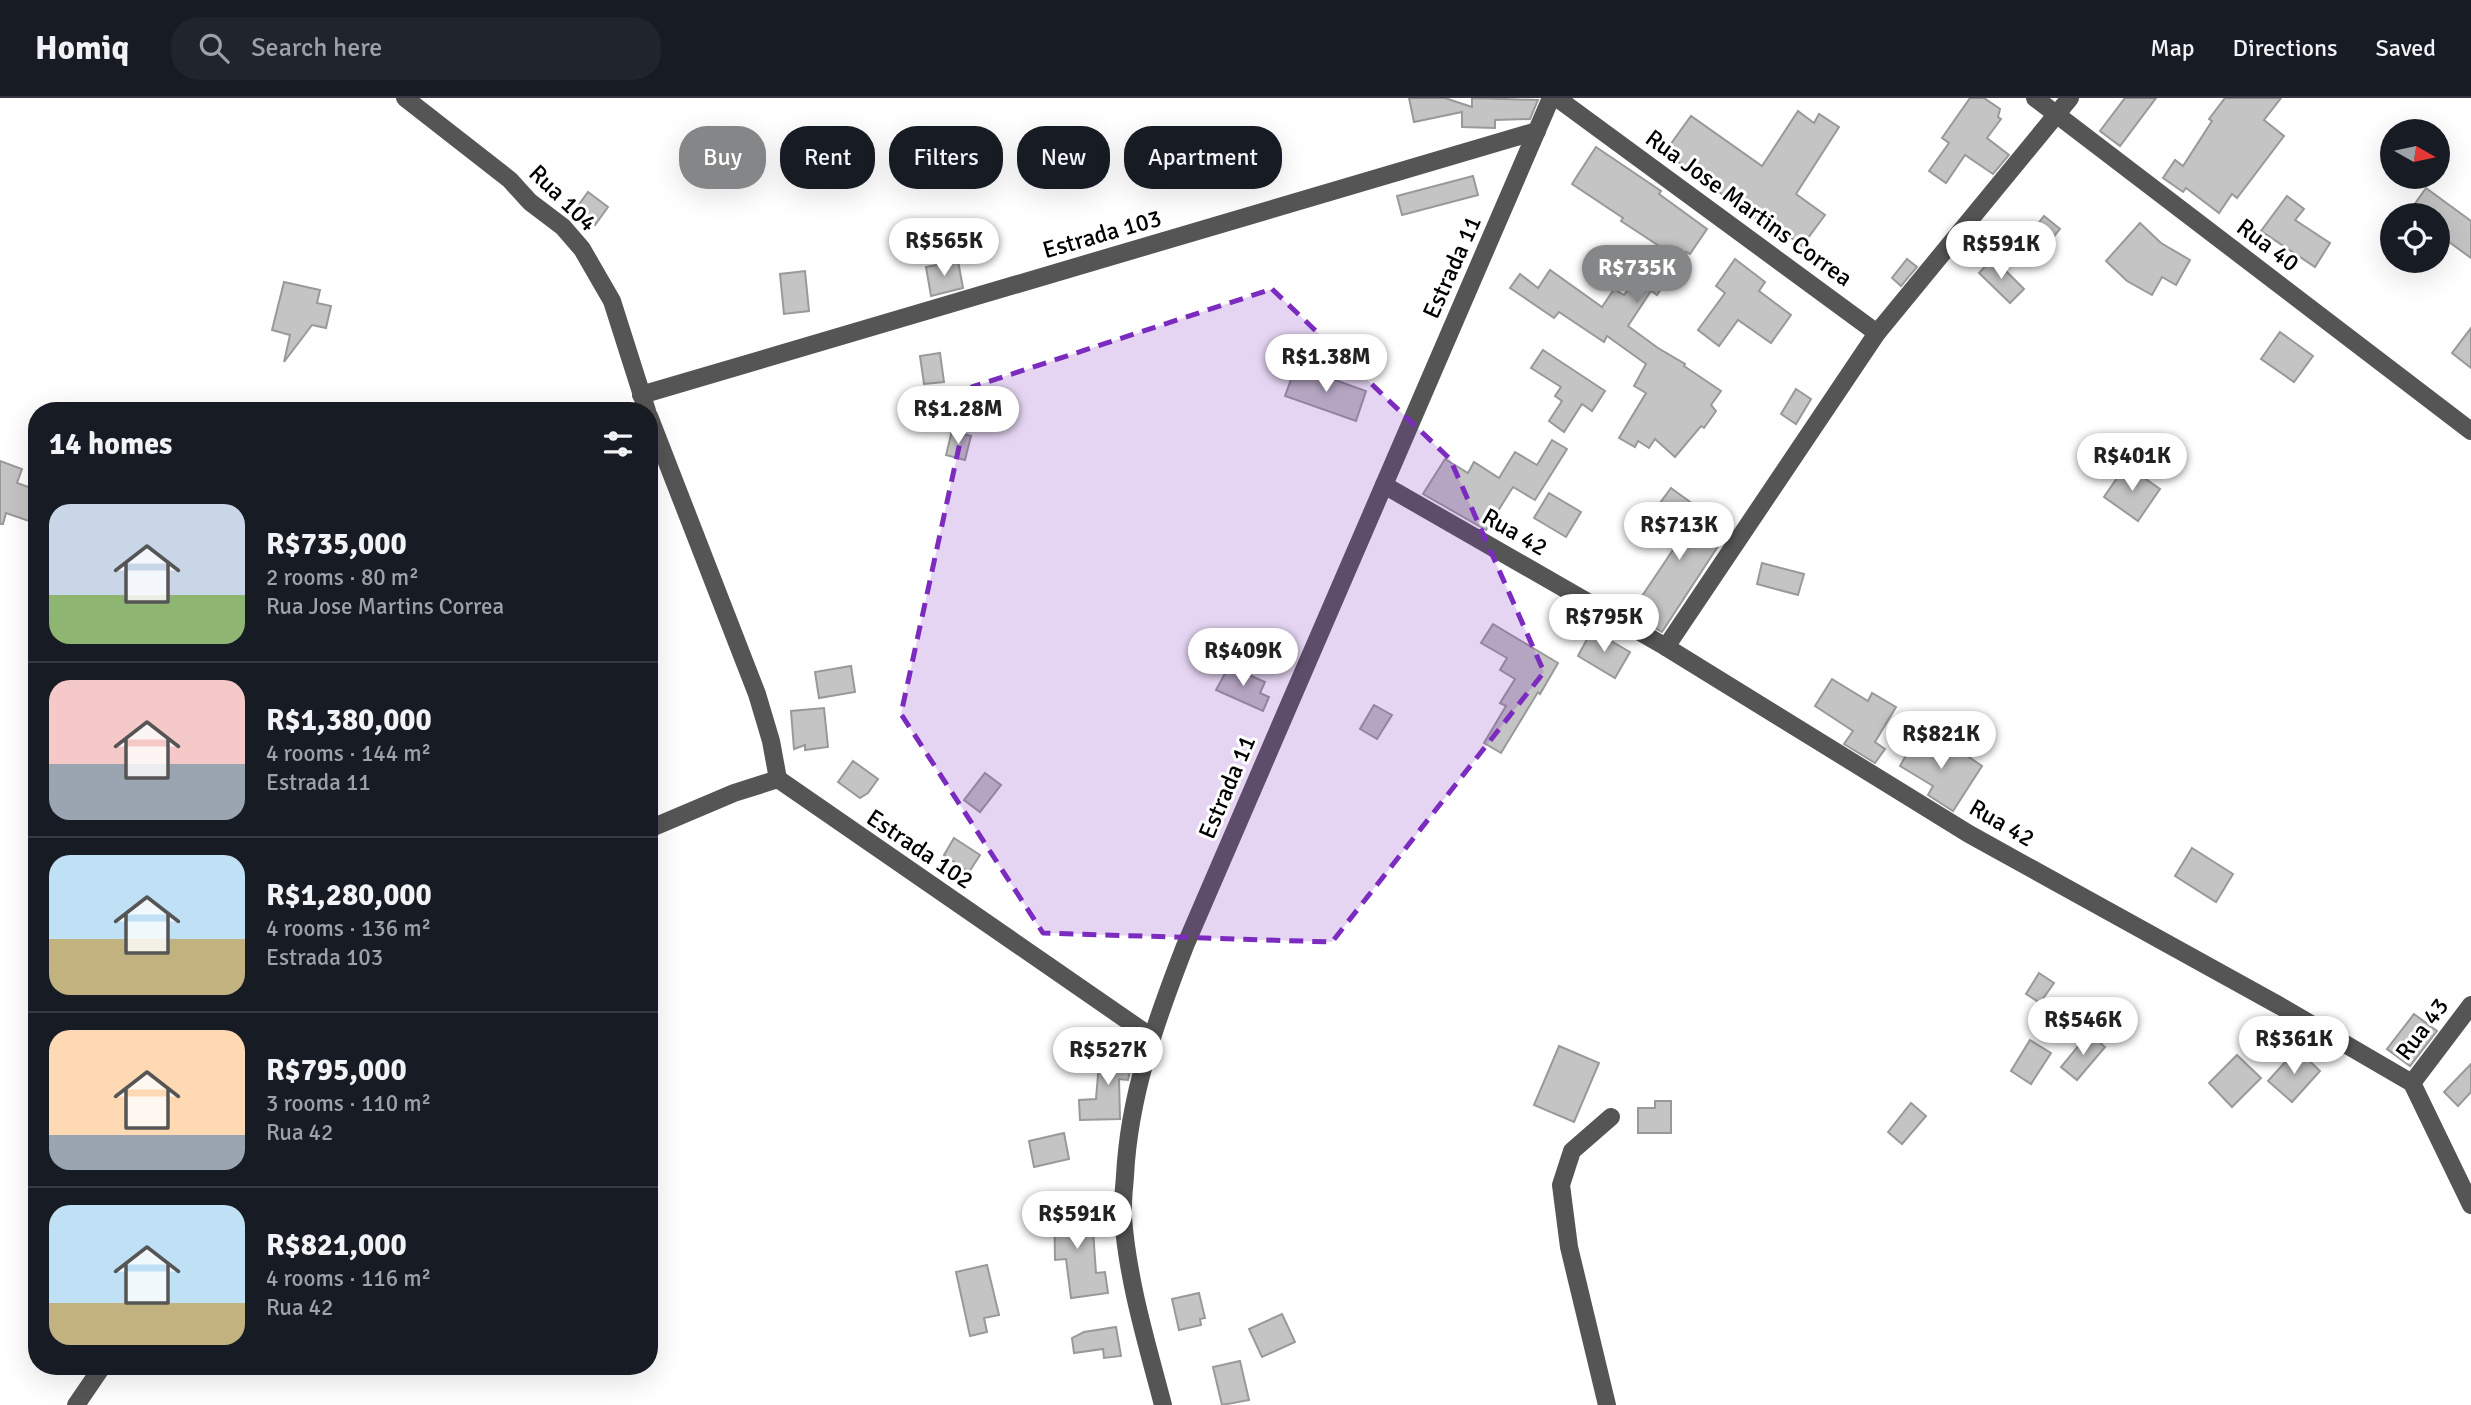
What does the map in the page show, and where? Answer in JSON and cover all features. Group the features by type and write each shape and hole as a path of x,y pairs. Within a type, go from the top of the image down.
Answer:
{"street":[{"name":"Rua 104","path":"405,98 510,180 530,202 563,227 582,249 612,301 644,402"},
{"name":"Estrada 11","path":"1164,1405 1140,1321 1123,1215 1126,1140 1150,1036 1185,946 1550,98"},
{"name":"Rua Jose Martins Correa","path":"1557,98 1877,333"},
{"name":"Rua 40","path":"2035,98 2471,431"},
{"path":"1667,647 1877,333 2070,98"},
{"name":"Estrada 103","path":"658,403 1537,131"},
{"name":"Rua 104","path":"658,438 757,694 771,741 778,779"},
{"name":"Rua 42","path":"1384,485 1667,647 1969,834 2280,1006 2412,1083"},
{"path":"658,825 734,793 778,779"},
{"name":"Estrada 102","path":"778,779 1150,1036"},
{"name":"Rua 43","path":"2412,1083 2471,1005"},
{"path":"2412,1083 2471,1205"},
{"path":"1606,1405 1569,1247 1561,1185 1572,1151 1611,1117"},
{"path":"76,1405 97,1375"}],"highlighted area":[{"path":"1272,289 1450,459 1544,672 1332,942 1043,933 901,714 972,387"}],"building":[{"path":"1409,98 1445,98 1472,107 1472,98 1538,100 1530,119 1495,120 1495,128 1462,127 1462,112 1414,122"},
{"path":"1970,98 1984,98 2000,109 1998,117 2001,119 1987,138 2009,155 1993,174 1965,155 1946,183 1929,171 1949,143 1942,138"},
{"path":"2125,98 2156,98 2120,146 2100,131"},
{"path":"2225,98 2281,98 2264,120 2284,136 2237,198 2232,194 2219,213 2186,188 2183,192 2163,178 2175,160 2183,166 2212,121 2209,119"},
{"path":"1798,111 1814,123 1819,114 1839,127 1796,194 1825,215 1802,246 1769,221 1766,225 1746,212 1665,152 1691,116 1762,166"},
{"path":"1596,147 1661,191 1659,194 1707,229 1690,254 1686,252 1657,295 1651,291 1628,326 1721,391 1711,405 1716,411 1704,428 1701,426 1675,457 1655,439 1649,448 1638,441 1635,447 1619,438 1646,393 1634,386 1646,364 1607,336 1604,342 1559,312 1554,318 1510,288 1520,274 1538,288 1550,270 1602,307 1614,289 1624,295 1659,246 1572,184"},
{"path":"1473,176 1478,195 1402,215 1397,196"},
{"path":"2427,189 2446,203 2415,203"},
{"path":"588,192 608,207 595,225 575,210"},
{"path":"2287,196 2304,209 2295,220 2330,243 2315,267 2261,231"},
{"path":"2450,206 2471,221 2471,258 2450,243"},
{"path":"2044,216 2060,229 2041,252 2026,239"},
{"path":"2140,223 2161,243 2190,260 2176,285 2162,277 2152,295 2127,281 2106,261"},
{"path":"1993,258 2024,289 2010,303 1979,273"},
{"path":"1735,259 1765,282 1759,291 1791,315 1771,343 1738,320 1719,346 1698,330 1725,293 1716,286"},
{"path":"1907,259 1917,267 1901,286 1892,278"},
{"path":"958,261 963,288 931,296 926,267"},
{"path":"805,271 809,311 784,314 780,274"},
{"path":"284,282 320,290 317,303 331,306 326,328 312,325 284,362 290,335 272,330"},
{"path":"2471,328 2471,368 2452,353"},
{"path":"2280,332 2313,356 2294,382 2261,359"},
{"path":"1543,350 1605,391 1592,411 1582,404 1564,432 1549,421 1562,401 1555,396 1561,387 1531,368"},
{"path":"940,353 944,382 924,384 920,356"},
{"path":"1296,366 1366,391 1356,421 1285,396"},
{"path":"1796,389 1811,399 1796,424 1781,414"},
{"path":"952,431 971,436 965,460 946,455"},
{"path":"1552,440 1567,449 1535,500 1513,487 1486,530 1423,494 1445,459 1468,473 1474,462 1499,478 1515,452 1537,465"},
{"path":"0,461 22,469 17,483 28,487 28,521 6,513 3,524 0,524"},
{"path":"2126,465 2160,489 2138,521 2104,497"},
{"path":"1671,488 1697,507 1693,513 1726,534 1662,632 1640,619 1646,610 1634,608 1687,529 1657,507"},
{"path":"1549,493 1581,512 1566,537 1534,518"},
{"path":"1762,563 1804,574 1798,595 1757,584"},
{"path":"1493,624 1558,663 1501,753 1484,743 1506,706 1500,703 1515,679 1500,670 1507,658 1481,643"},
{"path":"1592,630 1630,652 1615,678 1578,656"},
{"path":"851,666 855,692 819,698 815,672"},
{"path":"1229,666 1265,682 1260,693 1269,697 1263,711 1216,690"},
{"path":"1832,679 1868,701 1872,693 1896,707 1875,742 1885,749 1875,763 1844,744 1853,731 1815,706"},
{"path":"1374,705 1392,715 1377,739 1360,729"},
{"path":"824,708 828,747 805,750 805,745 794,749 791,711"},
{"path":"1918,734 1953,755 1957,749 1982,766 1953,811 1928,795 1933,786 1900,766"},
{"path":"853,761 878,779 868,793 860,798 838,782"},
{"path":"985,773 1001,785 980,812 964,800"},
{"path":"954,838 980,855 969,872 944,855"},
{"path":"2192,848 2233,874 2216,902 2175,876"},
{"path":"2039,973 2054,983 2040,1003 2026,994"},
{"path":"2414,1014 2437,1031 2410,1066 2387,1049"},
{"path":"2089,1033 2105,1047 2077,1080 2061,1067"},
{"path":"2030,1040 2051,1053 2031,1084 2011,1071"},
{"path":"1559,1046 1599,1063 1574,1122 1534,1105"},
{"path":"2297,1049 2320,1071 2292,1102 2268,1081"},
{"path":"1100,1051 1134,1054 1128,1080 1119,1079 1120,1119 1080,1120 1079,1100 1096,1099"},
{"path":"2237,1055 2261,1078 2232,1107 2209,1083"},
{"path":"2471,1064 2471,1092 2458,1106 2444,1092"},
{"path":"1655,1101 1671,1101 1671,1133 1638,1133 1638,1108 1655,1108"},
{"path":"1911,1103 1926,1116 1902,1144 1888,1132"},
{"path":"1064,1133 1069,1159 1034,1167 1029,1141"},
{"path":"1054,1195 1075,1195 1074,1231 1093,1230 1096,1273 1105,1272 1108,1293 1071,1298 1066,1259 1055,1260"},
{"path":"987,1265 999,1315 984,1318 987,1332 970,1336 956,1272"},
{"path":"1199,1293 1205,1318 1200,1319 1201,1325 1179,1330 1172,1299"},
{"path":"1282,1314 1295,1342 1262,1357 1249,1329"},
{"path":"1116,1327 1121,1356 1104,1358 1103,1349 1074,1353 1072,1338 1084,1332"},
{"path":"1240,1361 1249,1400 1222,1405 1213,1367"}]}
